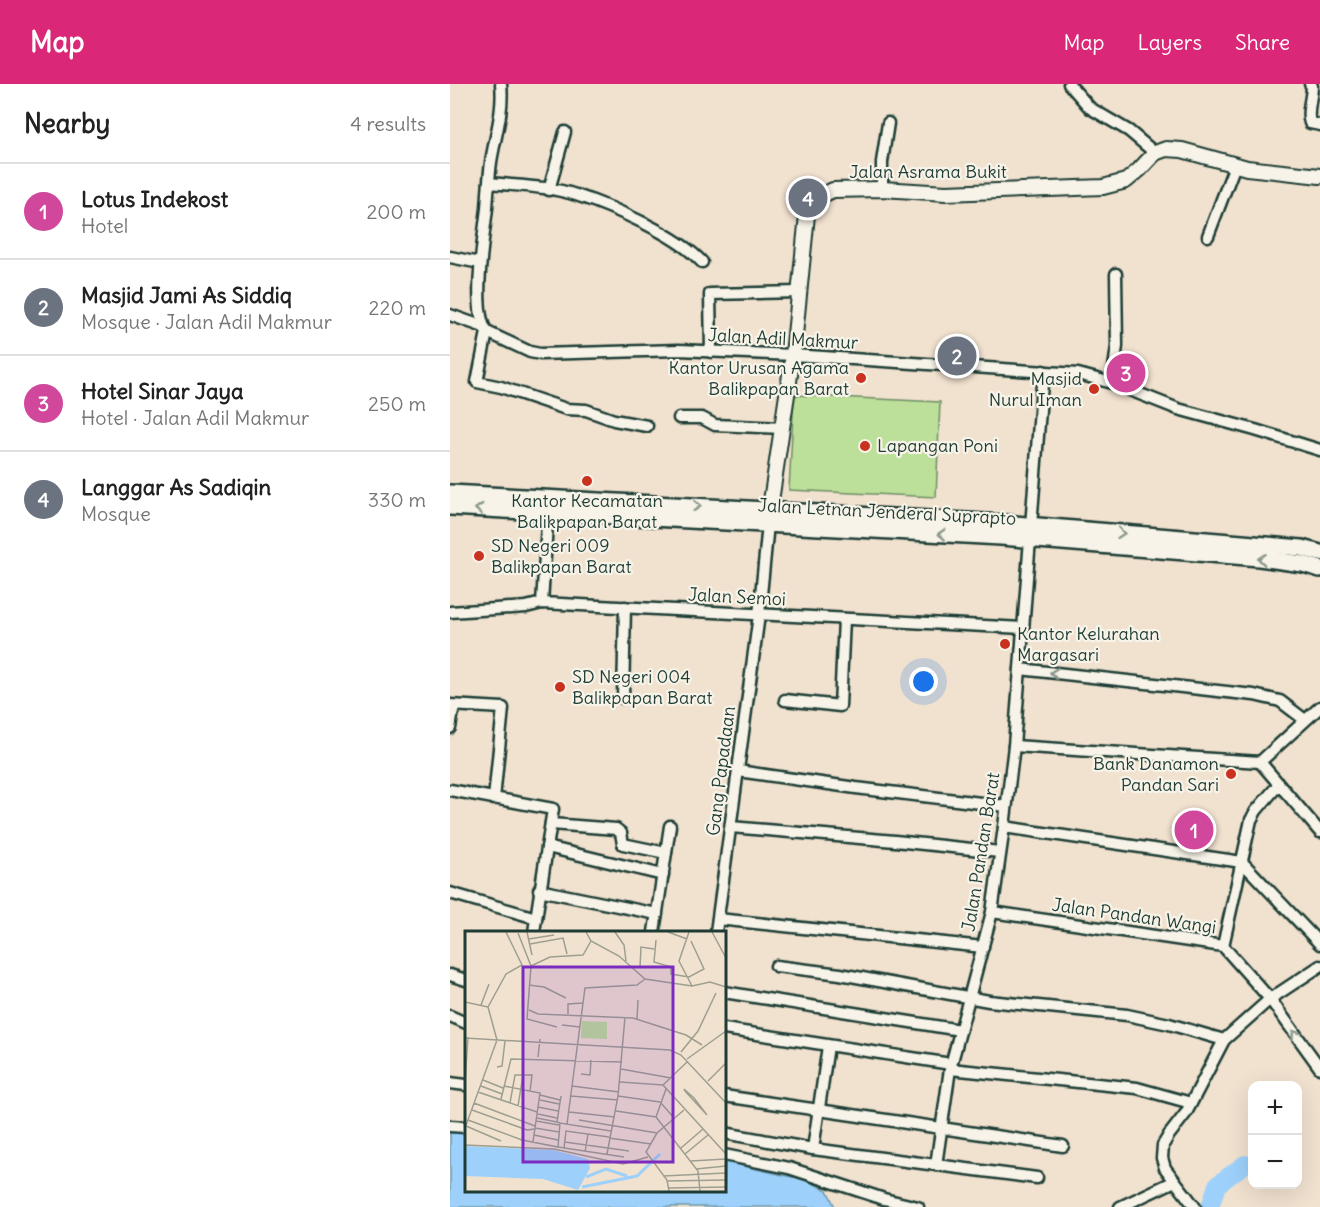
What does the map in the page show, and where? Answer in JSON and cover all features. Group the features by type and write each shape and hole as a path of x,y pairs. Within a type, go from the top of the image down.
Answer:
{"main road":[{"name":"Jalan Letnan Jenderal Suprapto","path":"450,493 548,505 1030,533 1260,558 1303,564 1320,569"},
{"name":"Jalan Letnan Jenderal Suprapto","path":"450,507 548,505"},
{"name":"Jalan Letnan Jenderal Suprapto","path":"768,517 1004,523 1030,533"},
{"path":"1030,533 1063,529 1302,548 1320,553"}],"street":[{"path":"501,84 502,103 489,183 480,263 480,304 485,330 477,382 501,387 566,408 586,410 614,420 647,426"},
{"path":"1069,84 1090,108 1129,131 1155,153 1174,149 1235,165 1320,176"},
{"path":"1310,84 1312,93 1308,118 1310,123 1320,125"},
{"path":"882,189 882,162 888,123"},
{"path":"549,190 565,132"},
{"name":"Jalan Asrama Bukit","path":"768,517 793,355 807,215 816,198 833,190 882,189 946,193 1111,186 1133,176 1155,153"},
{"path":"1208,236 1235,165"},
{"path":"489,183 576,195 630,218 677,242 702,262"},
{"path":"450,257 480,263"},
{"path":"1112,383 1117,334 1116,274"},
{"path":"711,352 707,290 799,292"},
{"name":"Jalan Adil Makmur","path":"450,315 530,352 540,354 679,350 793,355 1087,375 1178,409 1320,450"},
{"name":"Jalan Pandan Barat","path":"936,1165 950,1066 992,912 1004,827 1014,746 1043,371"},
{"path":"679,418 702,418 715,424 783,428"},
{"path":"542,603 548,505"},
{"name":"Gang Papadaan","path":"716,931 759,615 768,517"},
{"name":"Jalan Semoi","path":"450,612 526,607 542,603 1023,628"},
{"path":"623,698 625,608"},
{"path":"785,700 840,706 844,619"},
{"path":"1020,669 1271,698 1287,705 1305,720"},
{"path":"450,728 452,705 503,708 494,799"},
{"path":"1260,762 1320,707"},
{"path":"1014,746 1260,762 1320,832"},
{"path":"738,771 1006,806"},
{"path":"1222,946 1253,816 1279,784"},
{"path":"450,790 553,810 539,890 535,931"},
{"path":"551,824 616,829 621,832 623,844 666,853"},
{"path":"654,931 670,826"},
{"path":"730,827 895,840 1000,852"},
{"path":"1004,827 1242,862 1320,944"},
{"path":"547,847 663,875"},
{"path":"539,890 657,914"},
{"path":"450,893 536,918"},
{"name":"Jalan Pandan Wangi","path":"992,912 1222,946 1270,999 1320,1068"},
{"path":"718,919 983,947"},
{"path":"776,966 840,974 989,1001 1127,1015 1224,1040"},
{"path":"1195,1207 1165,1168 1162,1152 1169,1135 1186,1113 1224,1040 1270,999 1320,966"},
{"path":"450,975 465,981"},
{"path":"726,992 960,1030"},
{"path":"450,1016 465,1023"},
{"path":"726,1029 950,1066 1120,1085 1153,1091 1191,1103"},
{"path":"813,1149 828,1046"},
{"path":"450,1083 465,1085"},
{"path":"726,1096 941,1130 1064,1146"},
{"path":"450,1126 465,1127"},
{"path":"726,1133 813,1149 1037,1178"},
{"path":"726,1155 789,1168 884,1199 918,1207"},
{"path":"1120,1207 1175,1181"}],"green space":[{"name":"Lapangan Poni","path":"794,395 940,402 936,497 789,490"}],"water":[{"path":"450,1129 465,1130 465,1192 726,1192 726,1162 806,1180 827,1190 835,1207 450,1207"}],"waterway":[{"path":"1210,1207 1217,1185 1245,1164"}],"place":[{"name":"Langgar As Sadiqin","path":"808,198"},
{"name":"Masjid Jami As Siddiq","path":"957,356"},
{"name":"Hotel Sinar Jaya","path":"1126,373"},
{"name":"Kantor Urusan Agama Balikpapan Barat","path":"861,378"},
{"name":"Masjid Nurul Iman","path":"1094,389"},
{"name":"Lapangan Poni","path":"865,446"},
{"name":"Kantor Kecamatan Balikpapan Barat","path":"587,481"},
{"name":"SD Negeri 009 Balikpapan Barat","path":"479,556"},
{"name":"Kantor Kelurahan Margasari","path":"1005,644"},
{"name":"SD Negeri 004 Balikpapan Barat","path":"560,687"},
{"name":"Bank Danamon Pandan Sari","path":"1231,774"},
{"name":"Lotus Indekost","path":"1194,830"}]}
